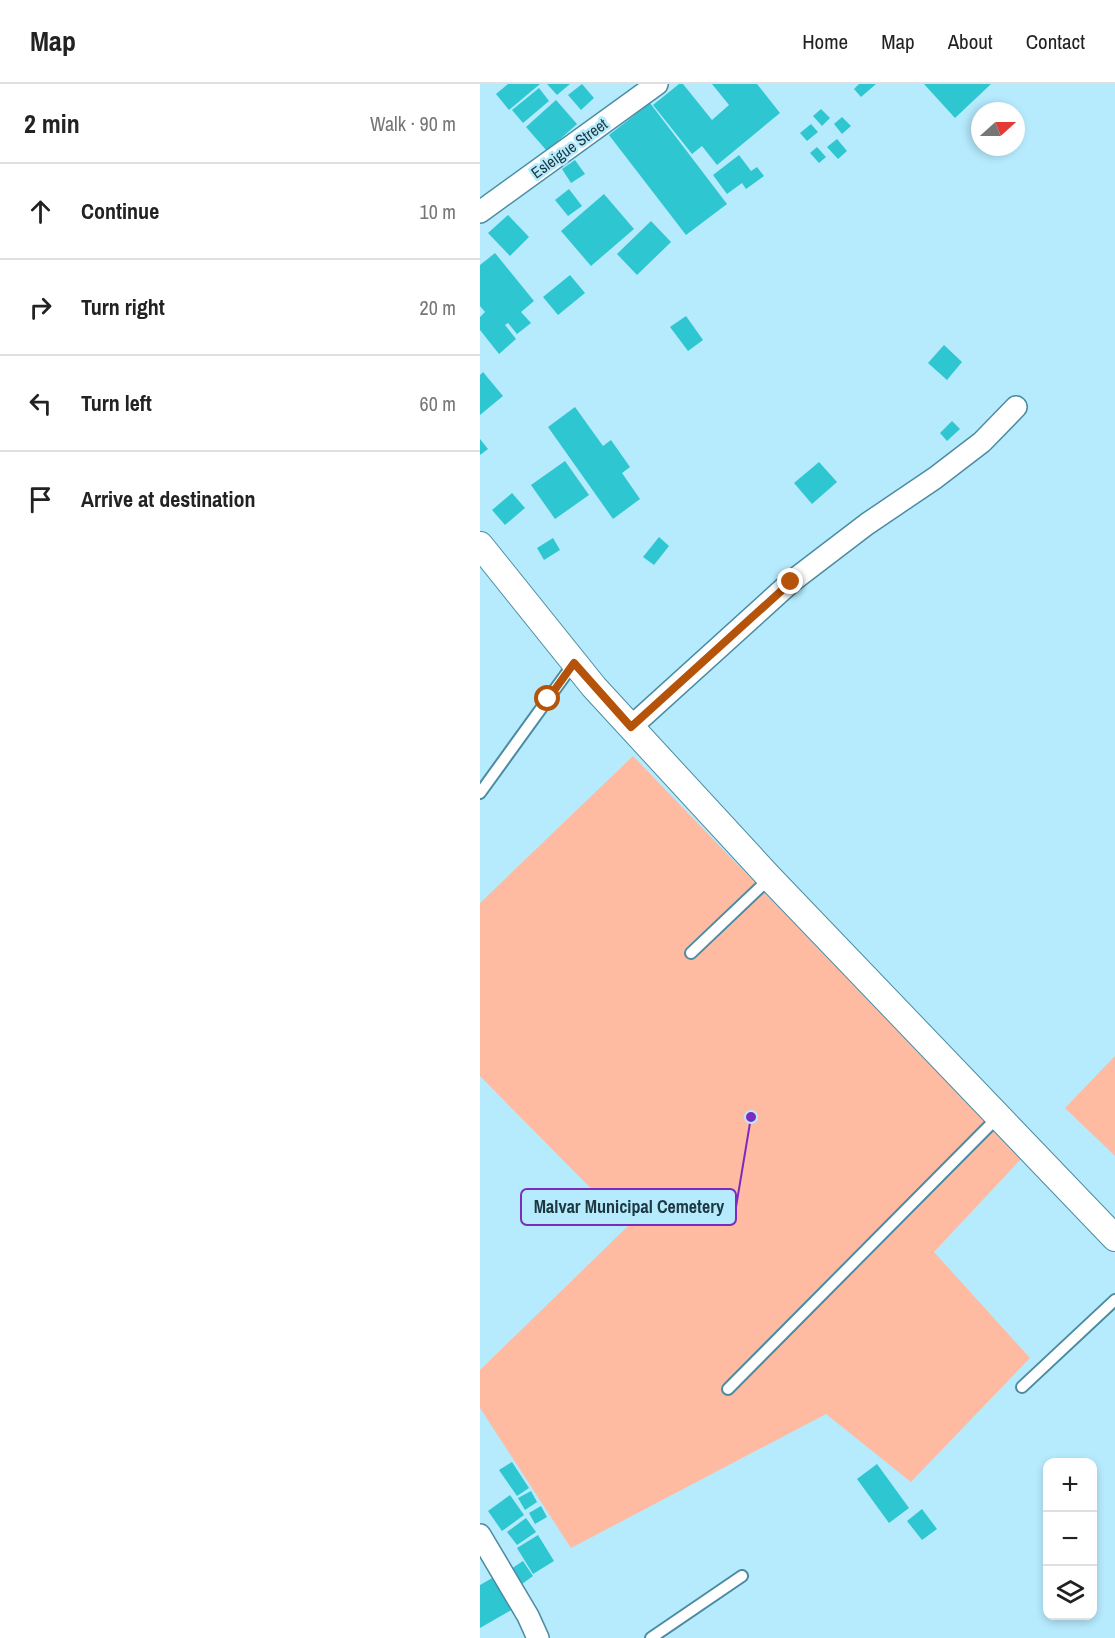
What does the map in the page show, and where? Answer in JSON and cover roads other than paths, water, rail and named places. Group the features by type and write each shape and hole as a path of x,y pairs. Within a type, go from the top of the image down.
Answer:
{"street":[{"name":"Esleigue Street","path":"480,210 657,84"},
{"path":"631,727 791,582 867,524 935,478 982,441 1016,407"},
{"path":"480,545 574,663 631,727 770,878 1115,1238"},
{"path":"480,1534 528,1616 538,1638"}],"lane":[{"path":"480,793 574,663"},
{"path":"691,953 770,878"},
{"path":"728,1389 999,1116"},
{"path":"1022,1387 1115,1300"},
{"path":"651,1638 742,1576"}],"place":[{"name":"Malvar Municipal Cemetery","path":"751,1117"}]}
